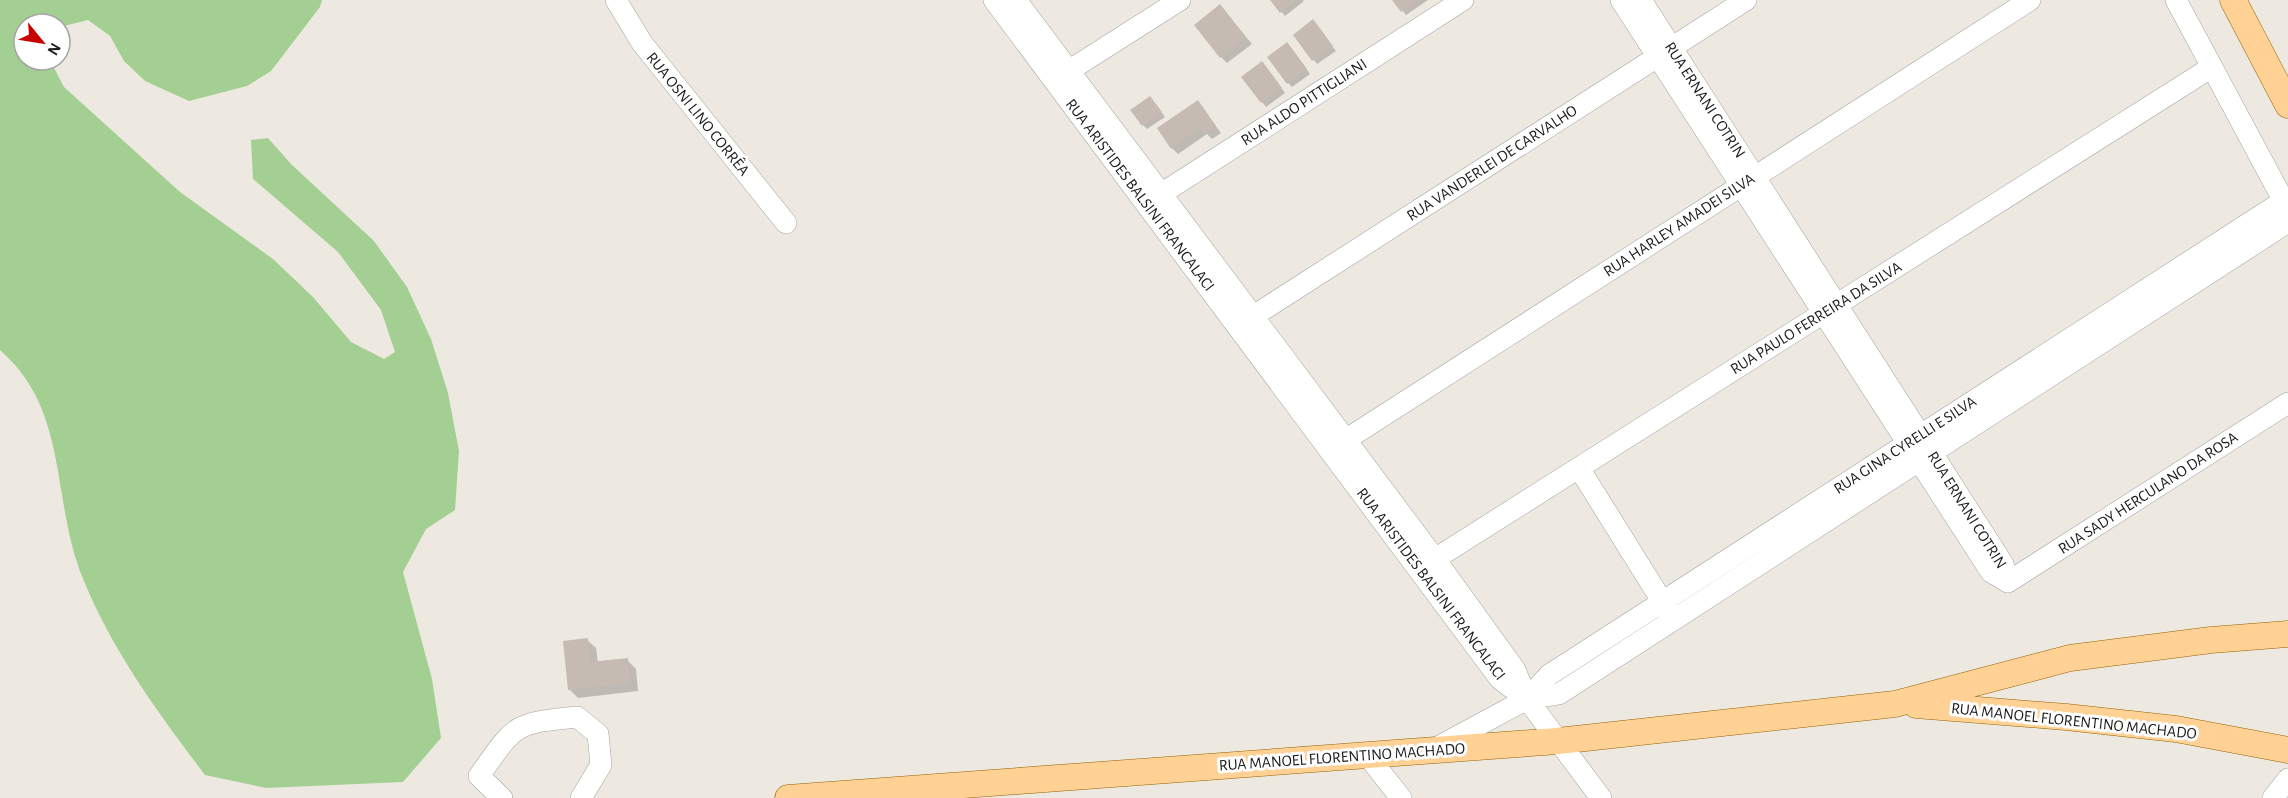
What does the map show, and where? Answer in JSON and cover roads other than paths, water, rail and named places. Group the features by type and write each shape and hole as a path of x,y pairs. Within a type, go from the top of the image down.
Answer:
{"main road":[{"path":"2233,0 2288,105"},
{"name":"RUA MANOEL FLORENTINO MACHADO","path":"788,798 1558,741 1895,704 2070,658 2211,639 2288,634"},
{"name":"RUA MANOEL FLORENTINO MACHADO","path":"1895,704 2066,717 2176,729 2288,750"}],"street":[{"name":"RUA OSNI LINO CORRÊA","path":"616,0 642,43 786,223"},
{"name":"RUA ARISTIDES BALSINI FRANCALACI","path":"994,0 1062,76 1427,564 1500,679 1527,699 1601,798"},
{"name":"RUA ARISTIDES BALSINI FRANCALACI","path":"1016,0 1062,76"},
{"path":"1062,76 1180,0"},
{"name":"RUA ALDO PITTIGLIANI","path":"1154,199 1463,0"},
{"name":"RUA ERNANI COTRIN","path":"1622,0 1665,52 1919,448 1991,572 2008,582"},
{"name":"RUA ERNANI COTRIN","path":"1641,0 1665,52"},
{"name":"RUA VANDERLEI DE CARVALHO","path":"1245,321 1746,0"},
{"name":"RUA HARLEY AMADEI SILVA","path":"1338,445 2030,0"},
{"path":"2176,0 2286,202"},
{"name":"RUA PAULO FERREIRA DA SILVA","path":"1427,564 2212,67"},
{"name":"RUA GINA CYRELLI E SILVA","path":"1433,750 1527,699 1558,694 1668,610 1919,448 2286,202"},
{"name":"RUA GINA CYRELLI E SILVA","path":"1919,448 2288,222"},
{"name":"RUA SADY HERCULANO DA ROSA","path":"2008,582 2288,403"},
{"path":"1578,468 1668,610"},
{"path":"502,798 479,776 509,735 534,722 577,717 598,734 601,765 581,798"},
{"path":"1367,755 1401,798"}]}
